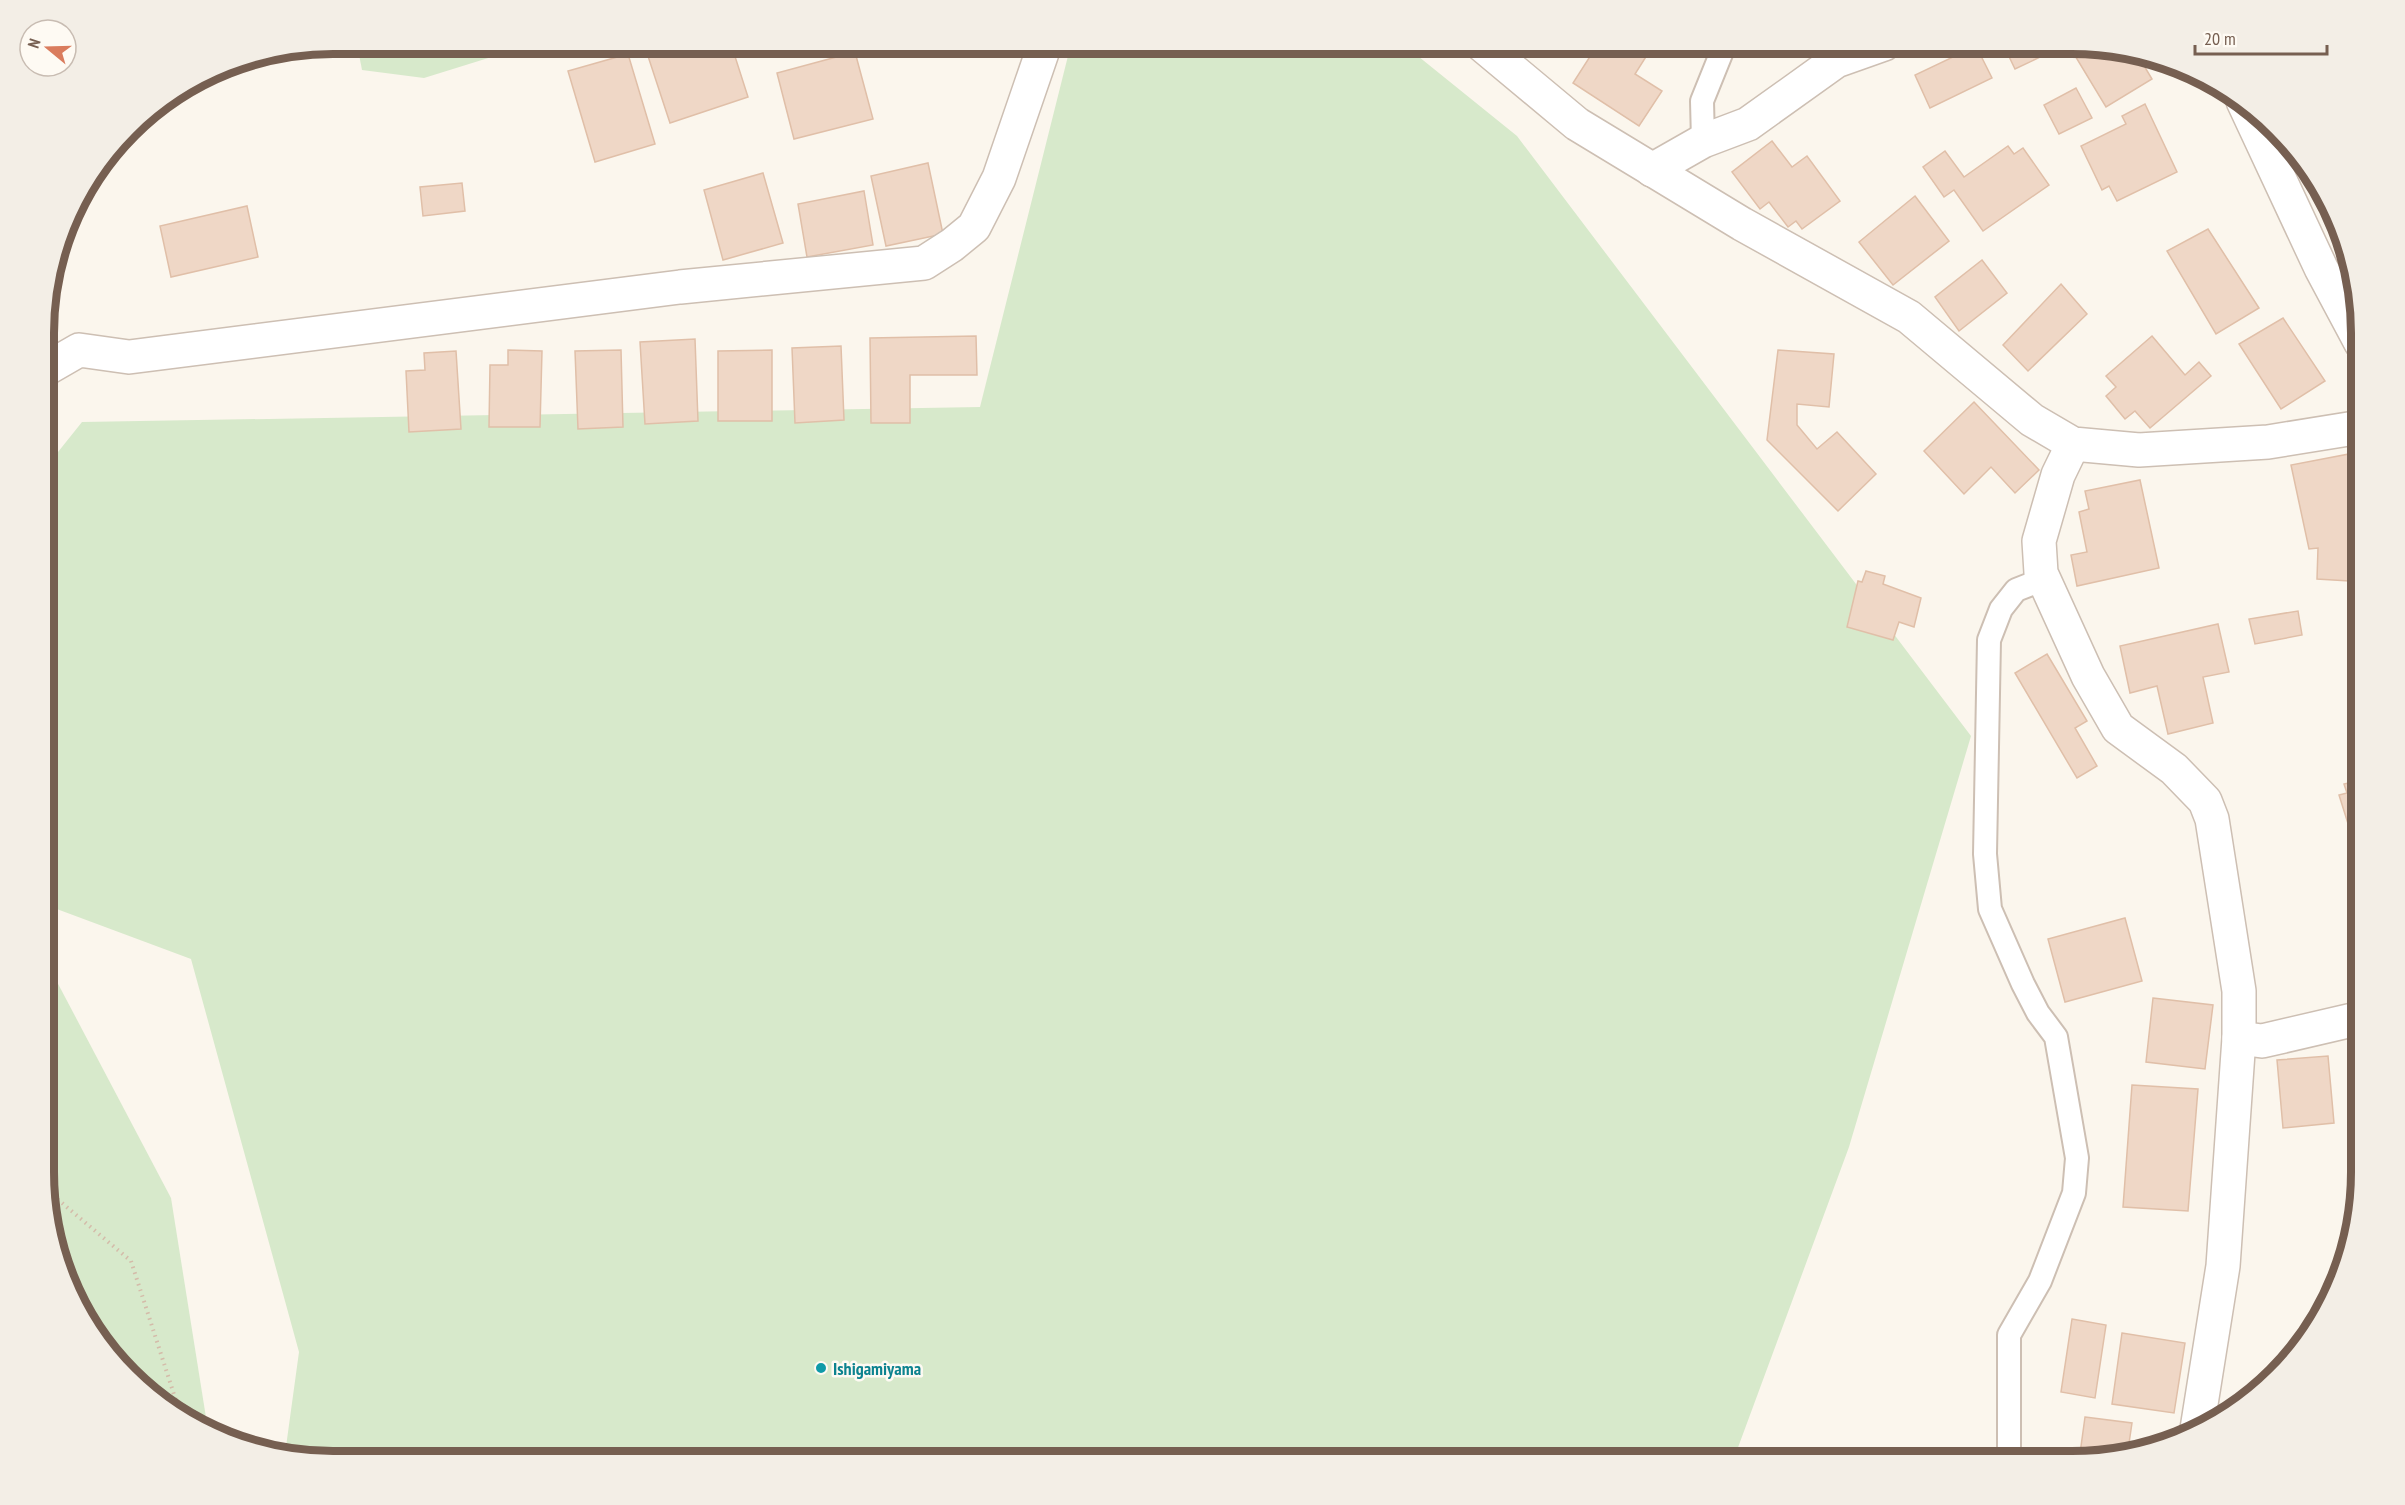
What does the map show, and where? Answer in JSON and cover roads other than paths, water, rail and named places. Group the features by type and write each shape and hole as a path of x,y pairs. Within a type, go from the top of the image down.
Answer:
{"street":[{"path":"54,364 79,350 129,357 680,287 924,263 974,227 999,178 1042,54"},
{"path":"1493,54 1576,124 1742,224 1909,318 2032,420 2073,444 2139,450 2268,442 2351,429"},
{"path":"1652,170 1703,141 1748,124 1836,61 1856,54"},
{"path":"2251,119 2321,268 2350,323"},
{"path":"2073,444 2058,475 2039,541 2041,573 2088,676 2118,728 2174,769 2205,801 2212,819 2239,991 2223,1266 2197,1421"},
{"path":"2238,1038 2262,1041 2351,1020"}],"lane":[{"path":"1703,141 1702,101 1721,54"},
{"path":"2009,1451 2010,1335 2045,1270 2074,1193 2077,1158 2056,1037 2038,1013 2023,984 1990,909 1987,897 1985,854 1989,640 2001,609 2016,590 2043,579"}],"place":[{"name":"Ishigamiyama","path":"821,1368"}]}
